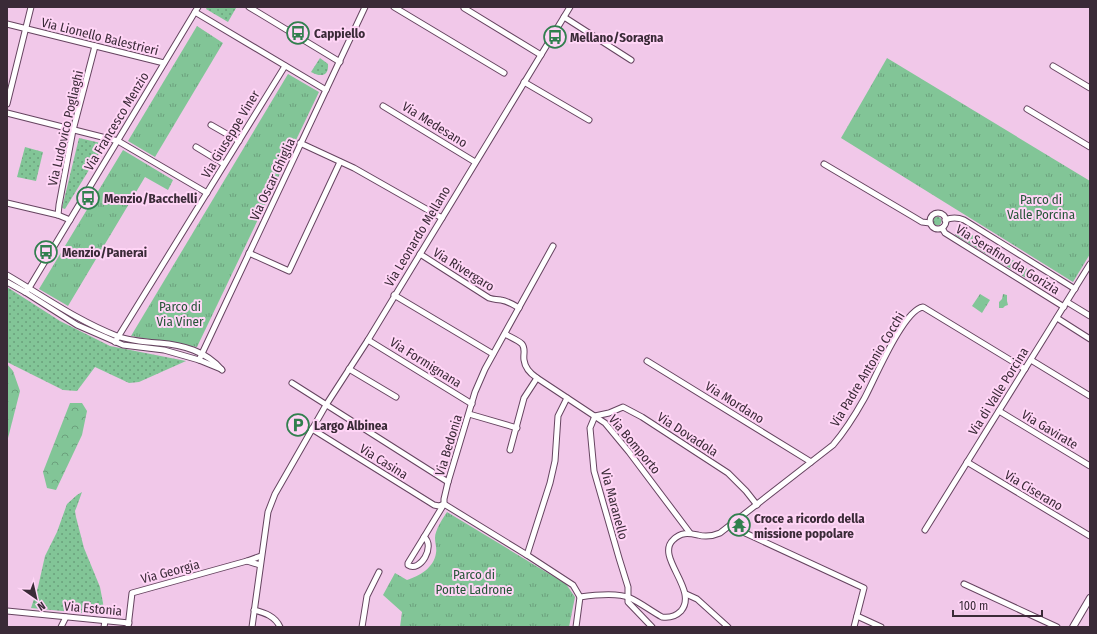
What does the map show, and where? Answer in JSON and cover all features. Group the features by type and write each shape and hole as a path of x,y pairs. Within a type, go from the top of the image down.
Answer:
{"street":[{"path":"7,104 32,7"},
{"path":"249,7 340,62"},
{"name":"Via Oscar Ghiglia","path":"199,360 365,7"},
{"path":"394,7 504,73"},
{"name":"Via Leonardo Mellano","path":"252,627 268,512 275,494 326,405 368,340 570,7"},
{"path":"464,8 541,55"},
{"path":"197,9 285,66 326,90"},
{"name":"Via Francesco Menzio","path":"27,290 197,9"},
{"path":"564,17 631,60"},
{"name":"Via Lionello Balestrieri","path":"7,24 164,63"},
{"name":"Via Ludovico Pogliaghi","path":"58,215 73,130 95,46"},
{"name":"Via Giuseppe Viner","path":"115,342 285,66"},
{"path":"1053,66 1090,88"},
{"path":"524,82 589,120"},
{"name":"Via Medesano","path":"383,106 475,162"},
{"path":"1027,109 1090,147"},
{"path":"7,113 118,141 207,193"},
{"path":"211,125 238,141"},
{"path":"300,143 354,168 442,218"},
{"path":"196,147 224,164"},
{"path":"249,253 289,271 340,162"},
{"path":"824,164 922,222 930,223 934,228 942,228 945,220 942,215 936,214 931,217 930,223"},
{"path":"7,203 58,215 70,220"},
{"path":"945,220 954,217 964,220 1075,289"},
{"name":"Via Serafino da Gorizia","path":"942,228 945,233 1065,304 1090,316"},
{"name":"Via Bedonia","path":"444,504 448,482 475,392 493,354 553,246"},
{"name":"Via Rivergaro","path":"420,254 489,298 501,300 519,308"},
{"name":"Via di Valle Porcina","path":"926,530 1090,264"},
{"path":"7,275 27,290 77,325 123,346 164,350 199,360 222,370 215,361 202,353 177,345 138,341 118,336 79,318 27,290 7,282"},
{"path":"394,295 493,354"},
{"name":"Via Padre Antonio Cocchi","path":"686,594 669,554 669,544 672,540 683,533 690,533 700,536 714,536 720,534 833,445 846,429 864,398 888,350 904,325 918,308 923,307 1025,369"},
{"path":"1057,318 1090,339"},
{"name":"Via Bomporto","path":"505,334 523,346 524,361 530,373 605,423 629,452 690,533"},
{"name":"Via Formignana","path":"368,340 472,404"},
{"path":"1031,360 1090,396"},
{"name":"Via Mordano","path":"647,361 811,462"},
{"path":"349,369 396,397"},
{"path":"510,450 524,398 537,378"},
{"path":"292,383 448,482"},
{"path":"528,555 550,483 555,461 558,416 567,398"},
{"name":"Via Dovadola","path":"595,416 623,407 642,417 728,473 746,491 757,505"},
{"name":"Via Gavirate","path":"998,411 1090,466"},
{"path":"469,414 517,428"},
{"name":"Via Maranello","path":"595,416 590,428 594,471 628,587 628,597"},
{"name":"Via Casina","path":"312,429 434,505 439,506 444,504"},
{"name":"Via Ciserano","path":"967,462 1090,536"},
{"path":"424,537 427,538 429,550 425,558 417,566 413,567 408,565 408,563 444,504 528,555 573,585 580,597 576,627"},
{"path":"730,526 864,588 854,627"},
{"name":"Via Georgia","path":"128,625 132,593 261,556"},
{"path":"247,561 260,565"},
{"path":"362,627 367,596 379,572"},
{"path":"964,584 1056,627"},
{"path":"580,597 607,594 628,597 639,602 662,617 668,618 680,613 686,603 686,594 697,599 728,627"},
{"path":"628,597 628,602 652,627"},
{"path":"1073,627 1090,598"},
{"path":"254,610 270,615 278,622 280,627"},
{"name":"Via Estonia","path":"7,611 105,621 128,625"},
{"path":"857,616 881,627"},
{"path":"61,627 66,617"},
{"path":"104,627 105,621"}],"green space":[{"path":"207,7 236,8 228,22 206,9"},
{"path":"197,26 223,43 155,157 128,141"},
{"path":"320,58 328,64 327,71 323,75 318,75 311,72"},
{"name":"Parco di Valle Porcina","path":"887,58 1090,181 1090,254 1073,282 841,138"},
{"name":"Parco di Via Viner","path":"288,74 319,92 197,347 131,336"},
{"path":"79,138 105,144 65,209 62,208"},
{"path":"25,147 43,152 36,181 17,177"},
{"path":"123,150 173,180 168,190 145,177 68,306 39,289"},
{"path":"937,216 942,221 937,226 932,221"},
{"path":"959,227 1058,288 1054,295 955,235"},
{"path":"7,287 60,321 110,346 186,361 139,382 129,383 95,367 77,391 63,390 7,362"},
{"path":"980,294 990,300 982,313 972,306"},
{"path":"1003,294 1007,295 1008,305 1003,308 999,308 999,302 1002,299"},
{"path":"7,364 13,371 20,391 7,442"},
{"path":"70,403 82,403 87,411 82,435 56,490 47,488 43,472"},
{"path":"82,492 75,511 76,517 84,548 100,587 104,615 31,608 38,587 45,556 57,532 67,504"},
{"name":"Parco di Ponte Ladrone","path":"447,512 566,584 575,597 569,627 400,627 402,612 383,595 395,573 407,580 421,574 429,567 435,558 436,531"}],"place":[{"name":"Cappiello","path":"298,33"},
{"name":"Mellano/Soragna","path":"555,37"},
{"name":"Menzio/Bacchelli","path":"88,198"},
{"name":"Menzio/Panerai","path":"46,252"},
{"name":"Largo Albinea","path":"298,425"},
{"name":"Croce a ricordo della missione popolare","path":"739,525"}]}
